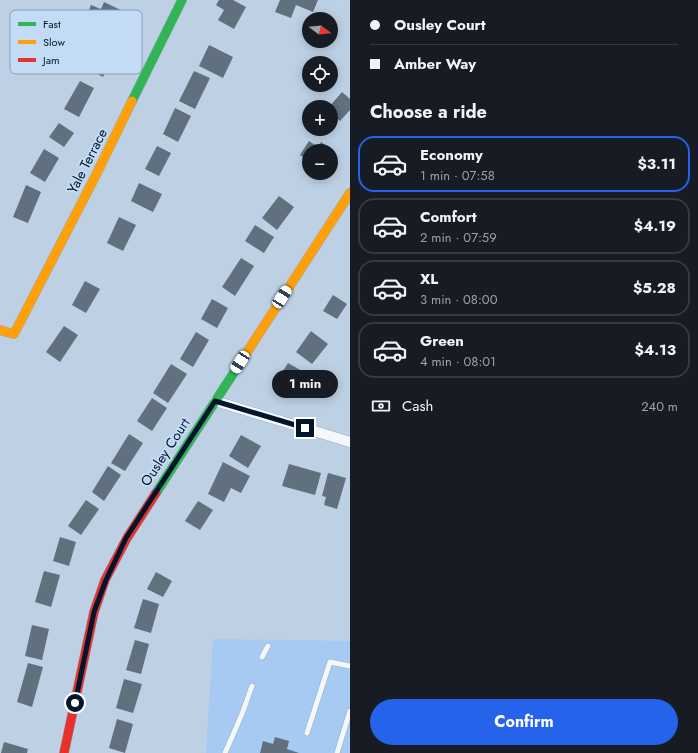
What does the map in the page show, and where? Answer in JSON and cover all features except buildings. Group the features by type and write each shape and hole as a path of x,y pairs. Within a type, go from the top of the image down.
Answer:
{"street":[{"name":"Yale Terrace","path":"0,330 14,334 97,173 182,0"},
{"name":"Ousley Court","path":"64,753 94,612 106,580 126,538 350,193"},
{"path":"215,401 350,442"}],"lane":[{"path":"262,657 268,646"},
{"path":"307,733 330,662 350,666"},
{"path":"225,753 252,686"},
{"path":"336,753 350,711"}],"shaded area":[{"path":"213,639 350,641 350,753 206,753"}],"traffic: fast":[{"path":"132,101 182,0"},
{"path":"156,493 240,363"}],"traffic: slow":[{"path":"0,330 14,334 97,173 132,101"},
{"path":"240,363 350,193"}],"traffic: jam":[{"path":"64,753 94,612 105,580 127,538 156,493"}],"route":[{"path":"75,703 94,612 106,580 126,538 215,401 305,428"}]}
